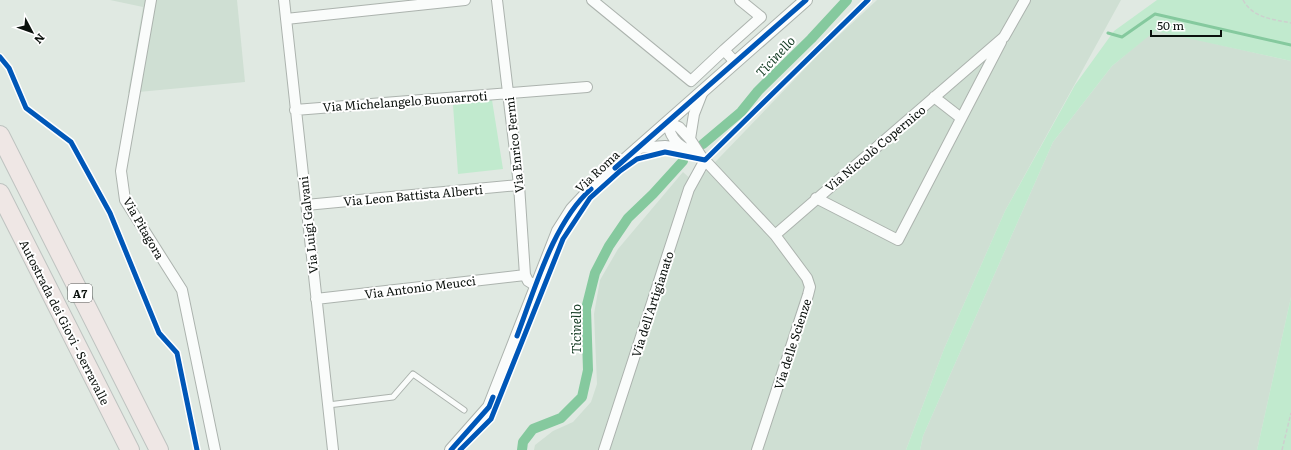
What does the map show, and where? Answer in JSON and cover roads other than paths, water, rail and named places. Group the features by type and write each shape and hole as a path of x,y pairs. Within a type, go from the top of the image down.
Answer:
{"highway":[{"name":"A7","path":"0,135 159,450"},
{"name":"Autostrada dei Giovi - Serravalle","path":"0,193 130,450"}],"street":[{"name":"Via Pitagora","path":"151,0 121,171 125,200 182,290 215,450"},
{"name":"Via Luigi Galvani","path":"284,0 333,450"},
{"path":"286,19 465,0"},
{"name":"Via Enrico Fermi","path":"497,0 520,185 525,275"},
{"path":"592,0 691,81 761,16 740,0"},
{"name":"Via Roma","path":"451,450 489,407 558,231 572,209 586,194 637,148 806,0"},
{"name":"Via Niccolò Copernico","path":"816,198 898,240 961,118 1025,0"},
{"name":"Via Niccolò Copernico","path":"775,235 1004,37"},
{"path":"724,50 735,62"},
{"name":"Via Michelangelo Buonarroti","path":"296,110 587,87"},
{"path":"690,139 693,119 704,89"},
{"name":"Via Niccolò Copernico","path":"934,97 961,118"},
{"path":"667,122 670,136 681,148"},
{"name":"Via delle Scienze","path":"667,122 679,127 690,139 703,158 775,235 807,278 810,287 758,450"},
{"name":"Via delle Scienze","path":"637,148 665,146 681,148 703,158"},
{"name":"Via dell'Artigianato","path":"604,450 690,189 703,158"},
{"name":"Via Leon Battista Alberti","path":"306,204 520,185"},
{"path":"525,275 528,281 536,286"},
{"name":"Via Antonio Meucci","path":"316,299 525,275"}],"lane":[{"path":"328,405 393,397 413,374 464,410"}],"waterway":[{"name":"Ticinello","path":"703,144 741,112 758,91 811,39 847,0"},
{"path":"1108,33 1122,37 1155,14 1291,45"},
{"name":"Ticinello","path":"522,450 523,442 533,429 561,418 582,397 588,370 586,309 595,273 609,246 628,218 653,194 683,161"}]}
